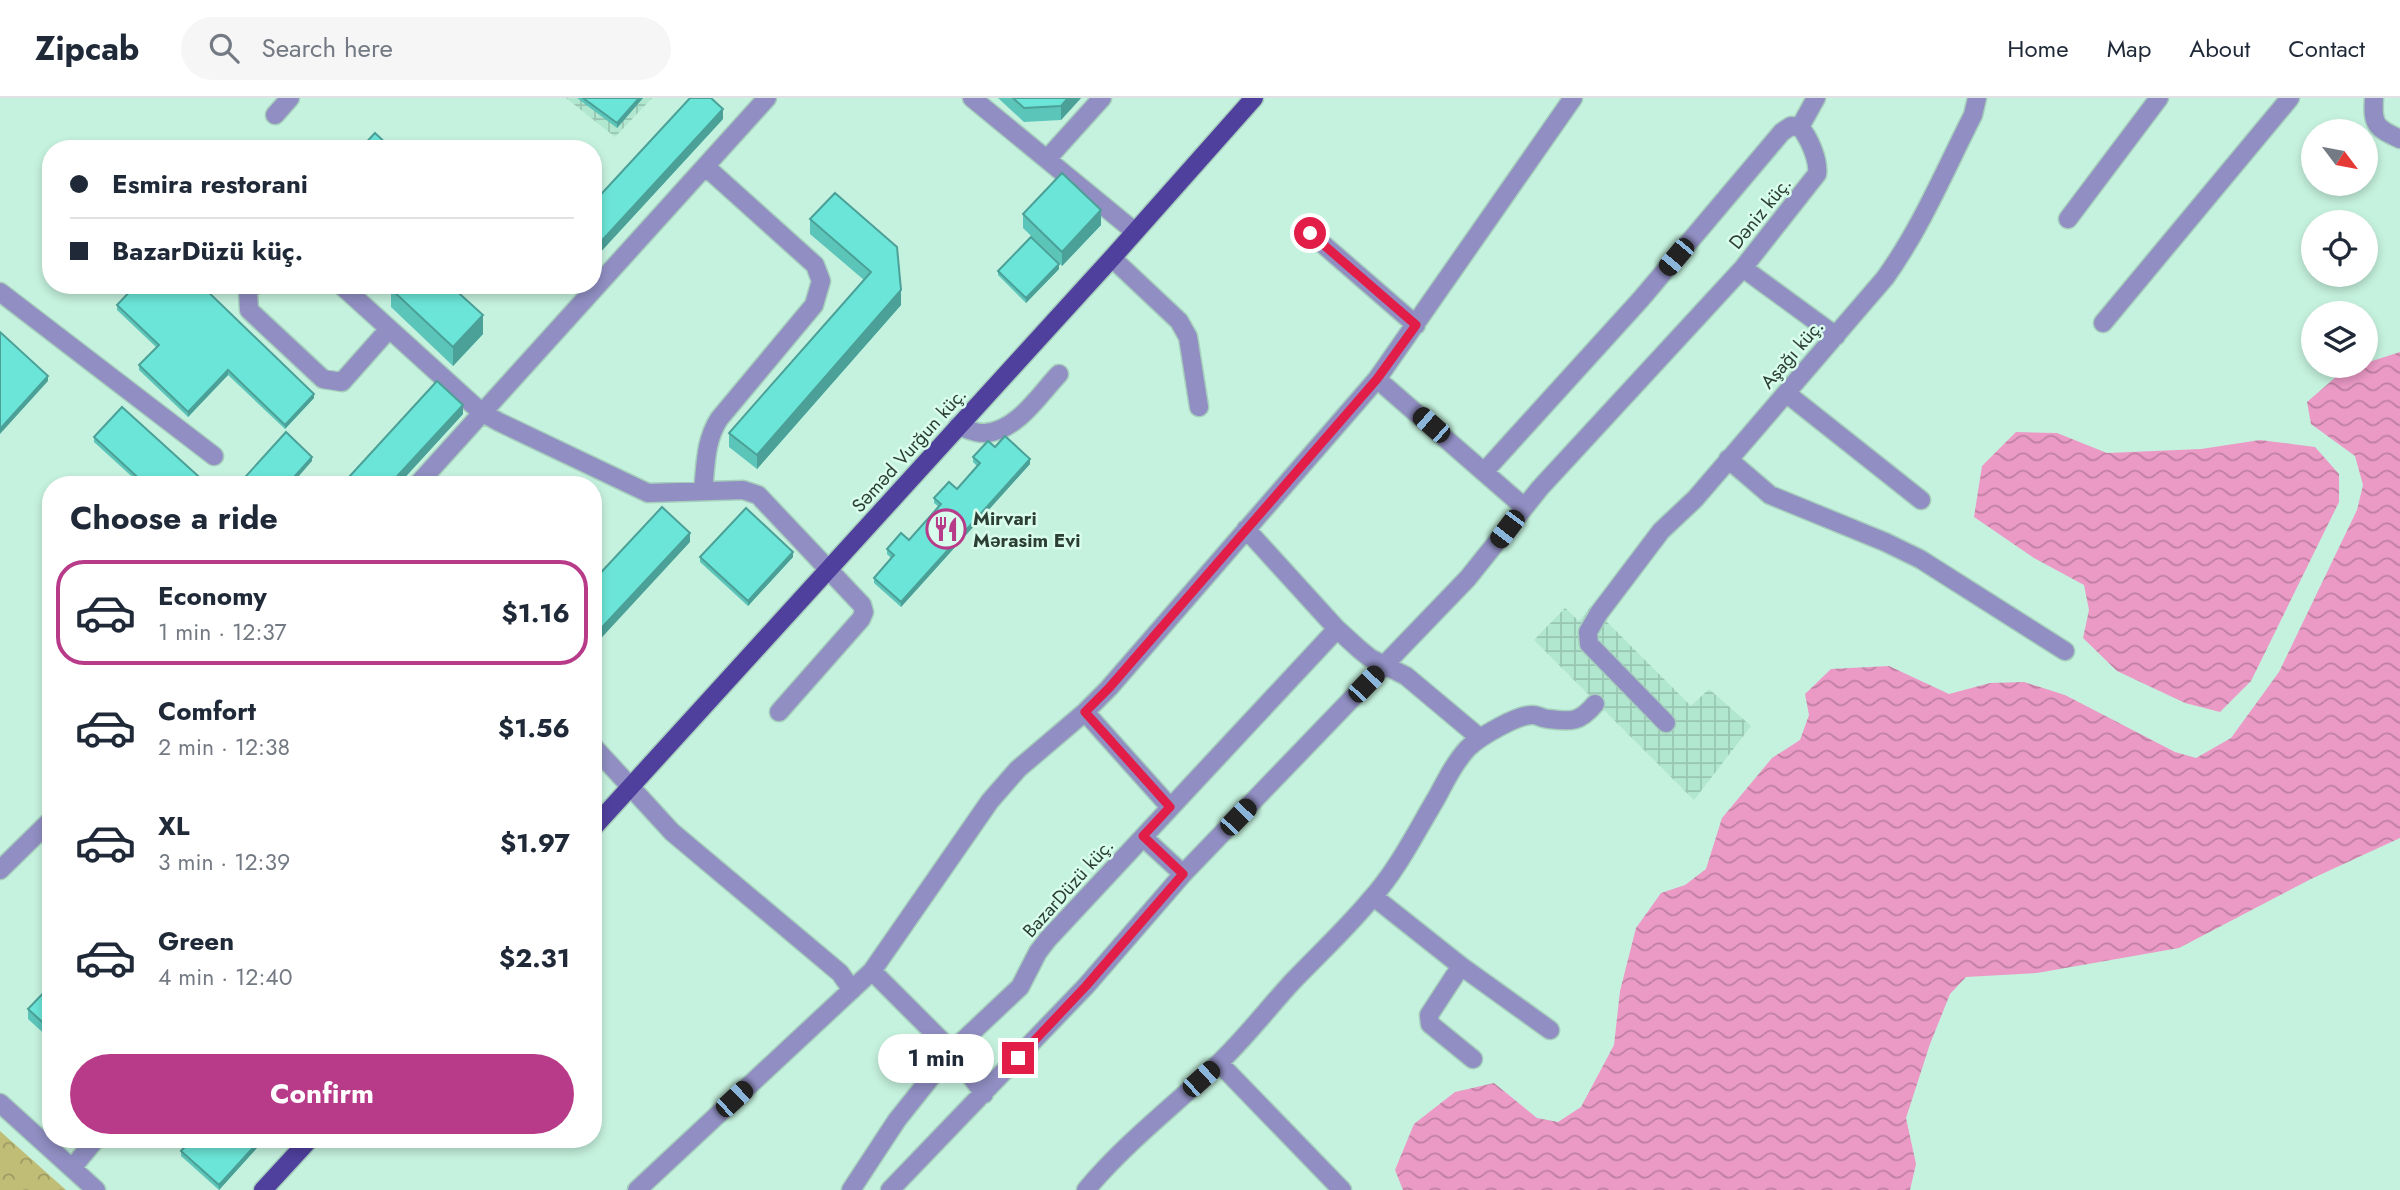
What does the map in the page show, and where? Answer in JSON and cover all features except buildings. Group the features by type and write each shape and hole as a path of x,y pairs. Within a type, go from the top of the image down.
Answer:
{"main road":[{"name":"Səməd Vurğun küç.","path":"602,818 1254,98"},
{"path":"263,1190 302,1148"}],"street":[{"path":"275,115 290,98"},
{"path":"602,280 768,98"},
{"path":"972,98 1134,232"},
{"path":"1047,159 1102,98"},
{"path":"637,1190 872,971 990,801 1018,769 1109,688 1377,379 1573,98"},
{"path":"1800,127 1816,98"},
{"name":"Aşağı küç.","path":"1666,723 1590,643 1588,632 1661,531 1695,499 1902,255 1973,115 1977,98"},
{"path":"2068,219 2159,98"},
{"path":"2103,323 2290,98"},
{"path":"2374,98 2372,118 2376,125 2400,139"},
{"name":"Dəniz küç.","path":"1384,665 1468,578 1524,507 1742,268 1817,174 1818,167 1800,127 1791,126 1782,132 1641,299 1484,472"},
{"path":"703,490 711,432 814,305 821,281 815,265 706,167"},
{"path":"1310,233 1416,325"},
{"path":"1112,258 1180,321 1188,337 1199,407"},
{"path":"1742,268 1836,335"},
{"path":"0,292 214,456"},
{"path":"248,294 249,310 323,379 342,382 389,329"},
{"path":"351,294 481,412 648,493 743,490 758,495 830,568 862,605 864,612 861,619 779,712"},
{"path":"425,476 589,294"},
{"path":"958,426 983,433 997,431 1013,422 1059,374"},
{"path":"1377,379 1524,507"},
{"path":"1786,393 1921,500"},
{"path":"1728,459 1770,495 1920,559 2065,651"},
{"path":"1246,529 1337,629 1359,649 1406,676 1480,738"},
{"name":"BazarDüzü küç.","path":"851,1190 897,1121 952,1051 1020,987 1048,939 1337,629"},
{"path":"890,1190 1086,986 1183,874 1384,665"},
{"path":"1086,1190 1122,1150 1219,1063 1374,897 1401,858 1466,750 1480,738 1521,717 1532,715 1547,719 1576,720 1585,716 1595,704"},
{"path":"1085,712 1170,807"},
{"path":"602,756 672,832 840,973 852,990"},
{"path":"0,870 42,829"},
{"path":"1143,836 1183,874"},
{"path":"1374,897 1461,966 1550,1030"},
{"path":"1461,966 1429,1015 1430,1024 1473,1059"},
{"path":"872,971 952,1051 984,1094"},
{"path":"1219,1063 1342,1190"},
{"path":"0,1103 42,1141"},
{"path":"50,1148 96,1190"},
{"path":"72,1168 89,1148"}],"shaded area":[{"path":"566,98 652,98 615,137"},
{"path":"1591,606 1691,706 1709,689 1751,726 1694,800 1534,640 1565,608 1579,621"}],"green space":[{"path":"0,1131 66,1190 0,1190"}],"water":[{"path":"2400,352 2400,838 2311,879 2179,948 2037,973 1966,977 1950,994 1930,1044 1906,1118 1916,1164 1910,1190 1403,1190 1395,1170 1414,1124 1455,1092 1494,1083 1537,1118 1558,1122 1581,1107 1614,1045 1620,991 1636,928 1661,893 1685,885 1706,869 1722,818 1772,758 1800,740 1809,715 1805,694 1831,669 1889,666 1949,694 1990,683 2024,682 2065,695 2175,752 2196,758 2231,738 2279,672 2357,510 2363,485 2355,456 2311,424 2307,402 2335,378 2378,378 2378,359"},
{"path":"2016,432 2057,433 2107,453 2201,449 2260,440 2315,447 2339,474 2339,502 2251,681 2220,712 2185,703 2117,671 2083,638 2089,610 2084,585 2034,558 1974,517 1982,466"}],"place":[{"name":"Mirvari Mərasim Evi","path":"946,529"}],"route":[{"path":"1018,1058 1086,986 1183,874 1143,836 1170,807 1085,712 1109,688 1377,379 1416,325 1310,233"}]}
